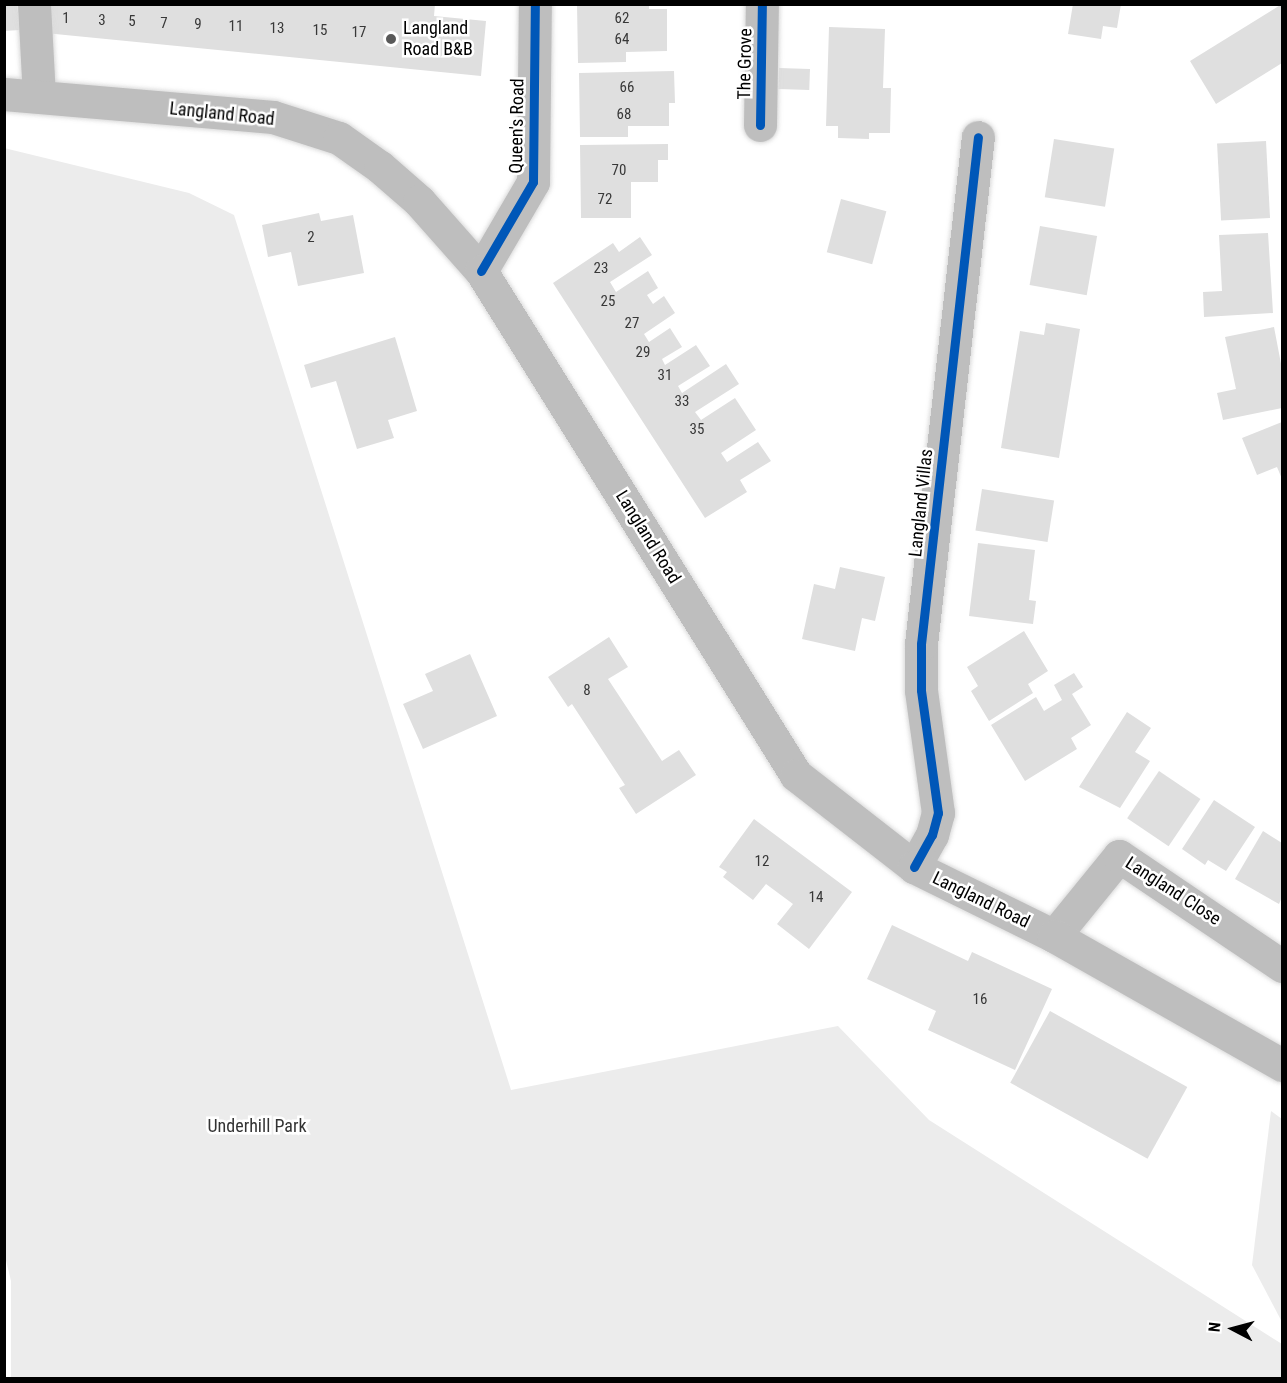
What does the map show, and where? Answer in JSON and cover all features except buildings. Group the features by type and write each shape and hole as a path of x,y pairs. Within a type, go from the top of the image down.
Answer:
{"main road":[{"path":"34,4 39,95"},
{"name":"Queen's Road","path":"481,271 533,182 535,4"},
{"name":"The Grove","path":"760,125 762,4"},
{"name":"Langland Road","path":"4,94 39,95 273,117 339,138 419,201 481,271 796,775 914,867 1054,936 1282,1065"},
{"name":"Langland Villas","path":"914,867 932,835 938,813 921,690 921,644 978,137"},
{"name":"Langland Close","path":"1054,936 1119,856 1282,966"}],"green space":[{"name":"Underhill Park","path":"4,148 189,193 234,215 511,1090 838,1026 929,1120 1282,1344 1282,1378 11,1378 11,1281 4,1252"},
{"path":"1271,1111 1282,1119 1282,1322 1252,1265"}],"cycle path":[{"path":"481,271 533,182 535,4"},
{"path":"760,125 762,4"},
{"path":"914,867 932,835 938,813 921,690 921,644 978,137"}],"place":[{"name":"Langland Road B&B","path":"391,39"}]}
